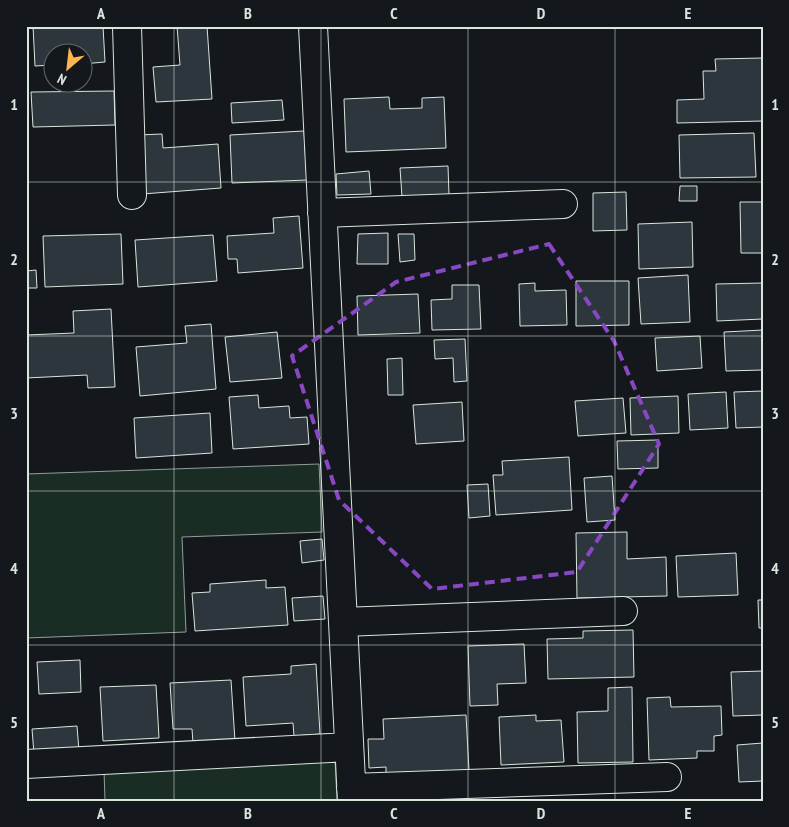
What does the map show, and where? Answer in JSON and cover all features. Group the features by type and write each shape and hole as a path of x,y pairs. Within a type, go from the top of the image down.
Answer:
{"street":[{"path":"127,26 132,195"},
{"path":"313,26 352,794 667,777"},
{"path":"322,213 563,204"},
{"path":"343,622 623,611"},
{"path":"26,764 349,747"}],"highlighted area":[{"path":"549,244 614,341 659,444 577,572 432,589 339,500 292,356 396,282"}],"green space":[{"path":"319,464 322,532 182,537 186,632 26,638 26,474"},
{"path":"335,759 337,801 105,801 104,770"}],"building":[{"path":"33,26 103,26 105,62 92,63 92,42 42,42 42,66 35,66"},
{"path":"177,26 207,26 212,99 156,102 153,67 180,65"},
{"path":"763,58 763,121 677,123 677,100 704,99 703,71 716,71 715,59"},
{"path":"114,91 115,125 33,127 31,92"},
{"path":"389,97 390,109 422,108 422,98 444,97 446,148 346,152 344,99"},
{"path":"282,100 284,120 232,123 231,103"},
{"path":"304,131 307,180 232,183 230,135"},
{"path":"754,133 756,177 680,178 679,135"},
{"path":"162,134 163,148 218,144 221,188 142,194 138,135"},
{"path":"448,166 449,195 402,197 400,168"},
{"path":"369,171 371,194 337,195 336,174"},
{"path":"680,186 697,186 697,201 679,201"},
{"path":"626,192 627,230 593,231 593,193"},
{"path":"740,202 763,202 763,253 741,253"},
{"path":"299,216 303,268 238,273 237,259 228,259 227,236 274,233 273,218"},
{"path":"692,222 693,267 639,269 638,224"},
{"path":"388,233 388,264 357,264 358,234"},
{"path":"121,234 123,284 45,287 43,236"},
{"path":"398,234 414,234 415,260 400,262"},
{"path":"213,235 217,281 138,287 135,240"},
{"path":"36,270 37,288 26,288 26,271"},
{"path":"688,275 690,322 641,324 638,278"},
{"path":"576,281 629,281 629,325 576,326"},
{"path":"535,283 535,291 566,290 567,325 520,326 519,284"},
{"path":"763,283 763,319 717,321 716,284"},
{"path":"452,285 479,285 481,329 432,330 431,300 452,299"},
{"path":"418,294 420,333 358,335 357,296"},
{"path":"111,309 115,387 88,388 87,375 26,378 26,335 74,333 73,311"},
{"path":"211,324 216,389 140,396 136,347 187,343 185,326"},
{"path":"763,330 763,370 726,371 724,332"},
{"path":"277,332 282,378 230,382 225,337"},
{"path":"700,336 702,368 657,371 655,338"},
{"path":"465,339 467,381 454,382 453,358 435,359 434,340"},
{"path":"402,358 403,395 388,395 387,359"},
{"path":"763,391 763,427 736,428 734,392"},
{"path":"726,392 728,428 690,430 688,394"},
{"path":"258,395 259,408 289,406 290,418 307,417 309,444 233,449 229,397"},
{"path":"678,396 679,433 631,435 630,398"},
{"path":"623,398 626,433 578,436 575,401"},
{"path":"462,402 464,441 416,444 413,405"},
{"path":"210,413 212,453 136,458 134,418"},
{"path":"658,440 658,468 618,469 617,441"},
{"path":"569,457 572,510 496,515 493,475 503,475 502,461"},
{"path":"612,476 615,520 587,522 584,478"},
{"path":"488,484 490,516 469,518 467,485"},
{"path":"627,532 627,559 666,557 667,596 577,598 576,533"},
{"path":"322,539 324,560 302,563 300,541"},
{"path":"736,553 738,595 678,597 676,556"},
{"path":"266,580 266,588 285,587 288,625 195,631 192,593 210,592 210,584"},
{"path":"323,596 325,619 294,621 292,598"},
{"path":"758,600 763,600 763,628 759,628"},
{"path":"633,630 634,677 548,679 547,639 583,638 583,631"},
{"path":"524,644 526,683 497,684 498,705 470,706 468,646"},
{"path":"80,660 81,692 39,694 37,662"},
{"path":"316,664 320,734 294,736 293,723 246,726 243,677 291,674 291,666"},
{"path":"763,671 763,715 733,716 731,672"},
{"path":"231,680 235,741 193,743 192,729 173,729 170,683"},
{"path":"156,685 159,738 103,741 100,687"},
{"path":"632,687 633,762 578,763 577,712 608,711 608,688"},
{"path":"670,697 671,707 721,706 722,735 714,736 714,751 697,751 697,758 649,760 647,698"},
{"path":"466,715 469,770 386,774 386,767 369,768 368,739 384,739 383,719"},
{"path":"536,715 536,721 561,720 564,762 501,765 499,717"},
{"path":"77,726 79,751 34,754 32,729"},
{"path":"763,743 763,781 739,782 737,745"}]}
